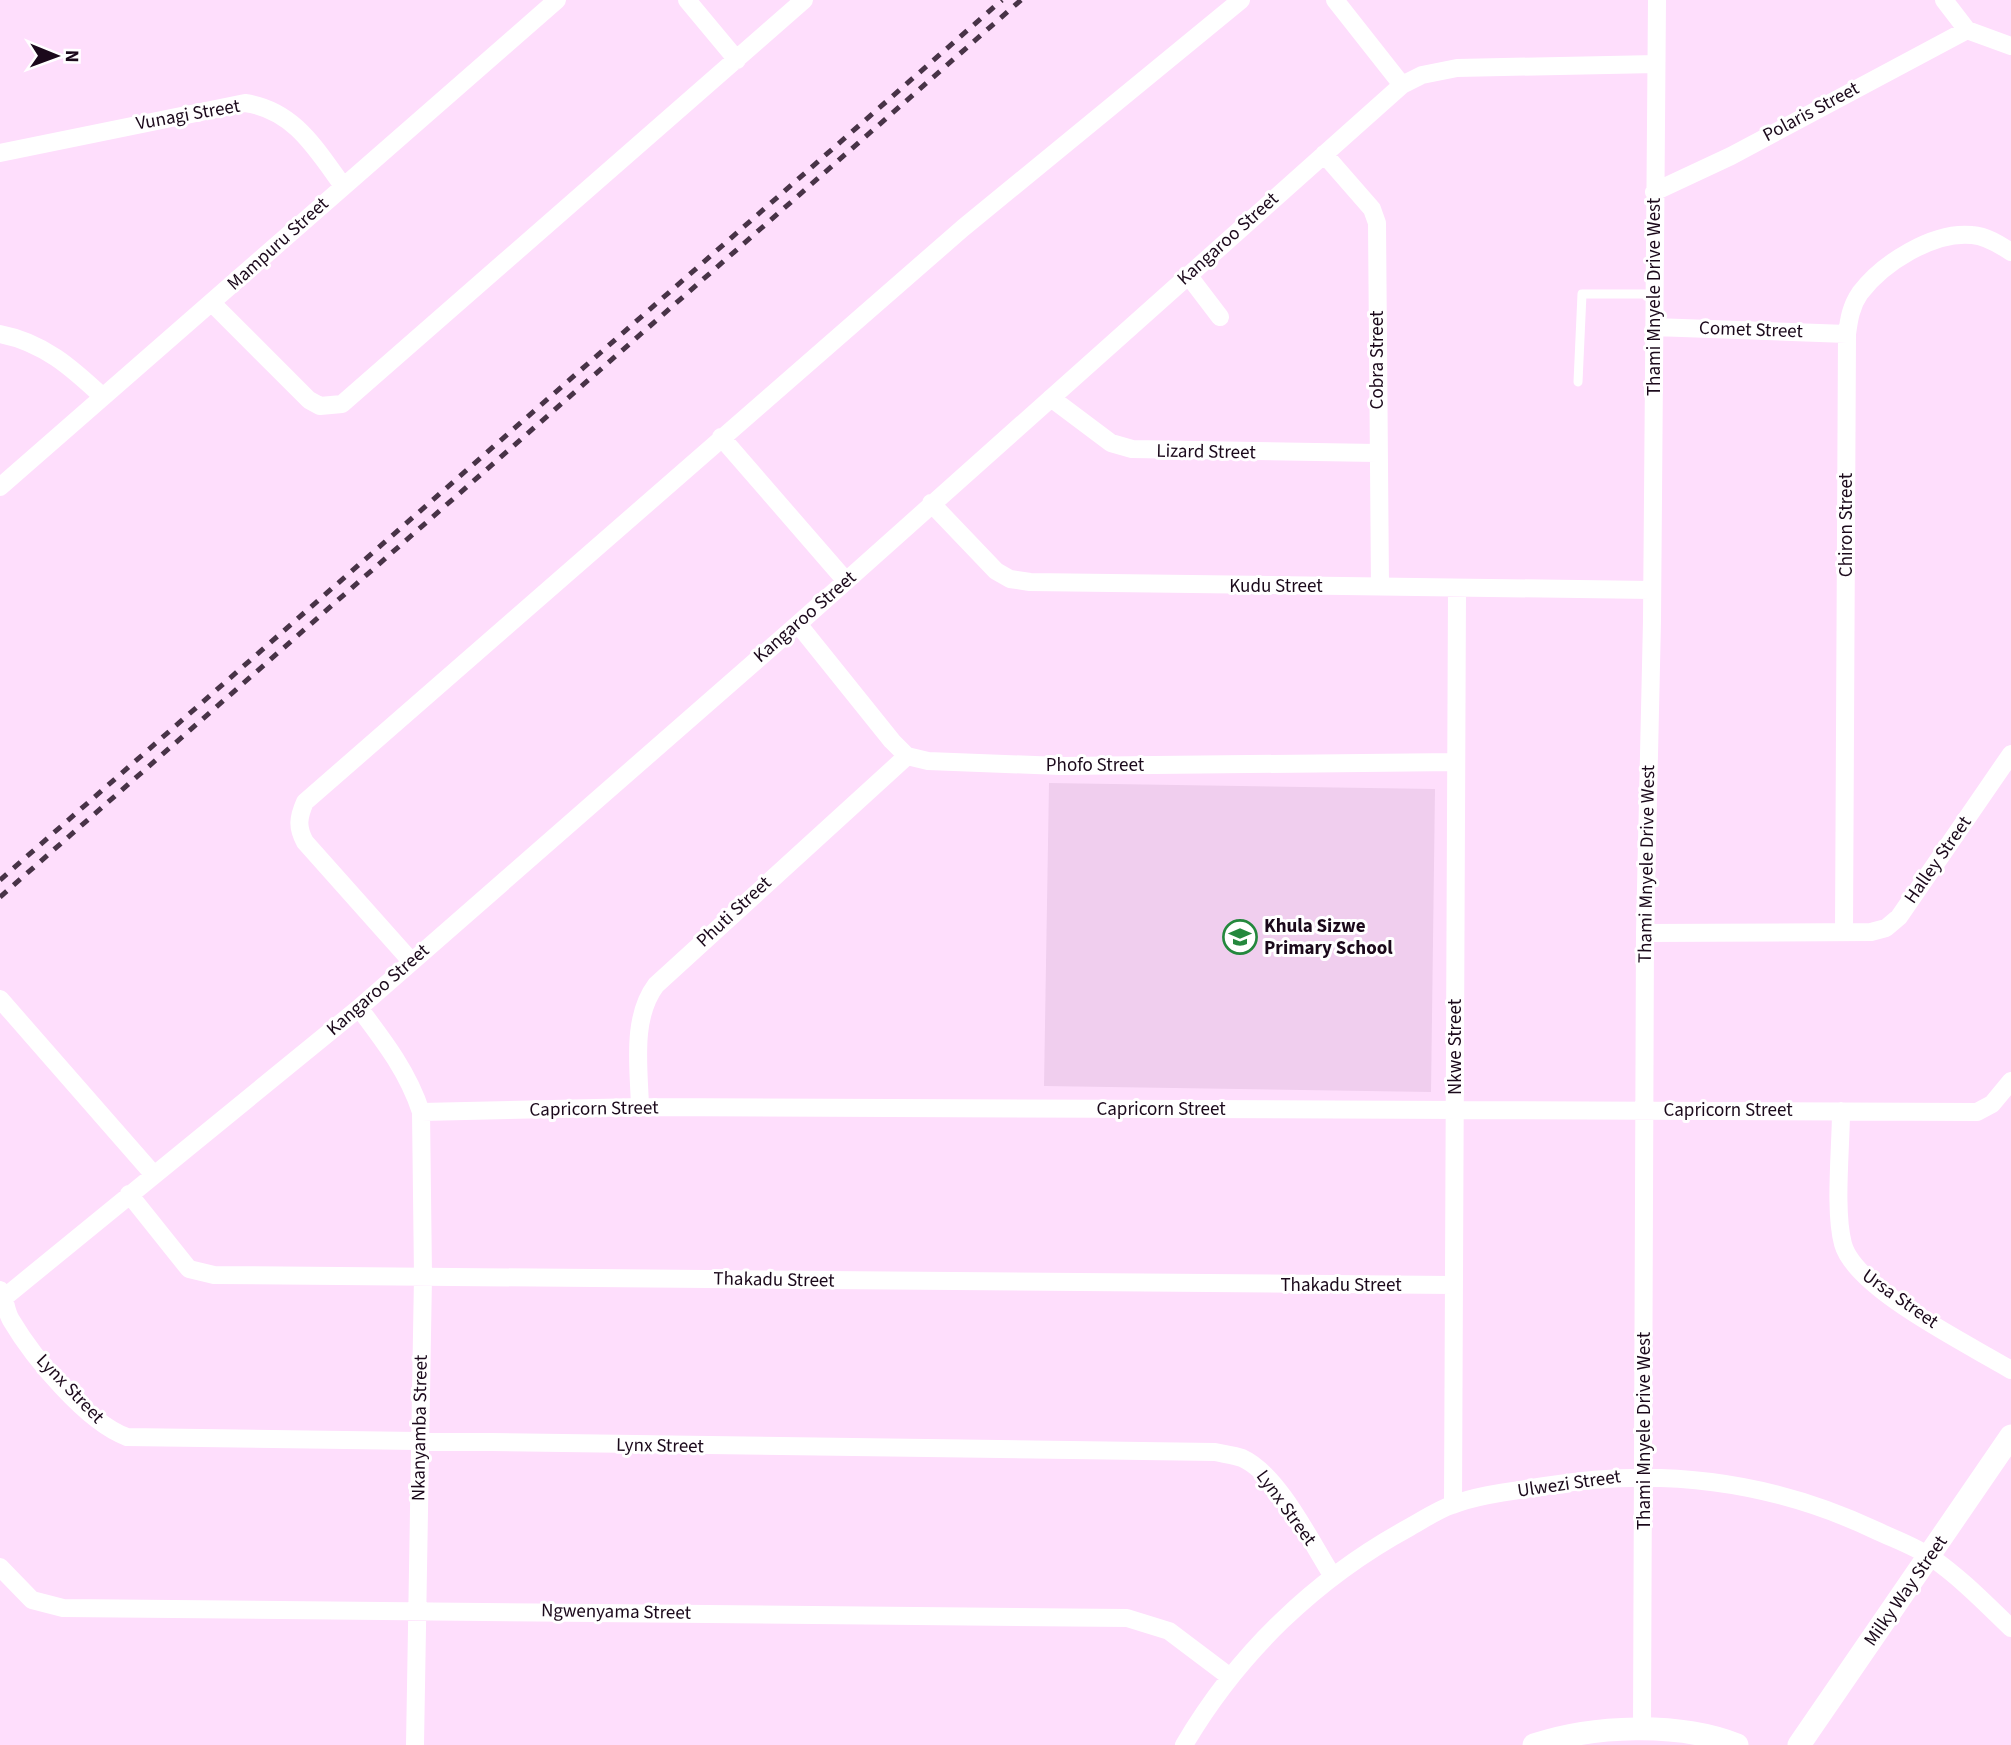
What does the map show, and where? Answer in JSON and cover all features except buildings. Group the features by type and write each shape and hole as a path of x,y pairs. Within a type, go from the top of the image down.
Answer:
{"street":[{"name":"Mampuru Street","path":"0,487 557,0"},
{"path":"687,0 737,60"},
{"path":"212,303 309,400 320,406 342,404 804,0"},
{"path":"411,961 305,842 299,831 298,816 305,802 963,228 1241,0"},
{"path":"1335,0 1402,85"},
{"name":"Thami Mnyele Drive West","path":"1642,1728 1645,933 1652,590 1657,0"},
{"path":"1944,0 1968,30 2011,47"},
{"name":"Polaris Street","path":"1654,192 1731,156 1968,30"},
{"name":"Kangaroo Street","path":"1,1296 359,1008 798,624 1402,85 1422,75 1457,68 1656,64"},
{"name":"Vunagi Street","path":"0,153 245,103 264,106 298,126 343,186"},
{"name":"Cobra Street","path":"1324,154 1372,209 1377,223 1380,586"},
{"name":"Chiron Street","path":"1844,932 1847,334 1851,310 1859,294 1903,256 1946,238 1971,234 1991,240 2011,252"},
{"path":"1188,275 1220,317"},
{"name":"Comet Street","path":"1654,327 1847,334"},
{"path":"0,334 20,338 57,357 103,397"},
{"name":"Lizard Street","path":"1051,398 1111,443 1132,449 1377,453"},
{"path":"721,437 846,581"},
{"name":"Kudu Street","path":"931,503 996,571 1020,581 1652,590"},
{"name":"Nkwe Street","path":"1452,1504 1457,589"},
{"path":"798,624 907,757"},
{"name":"Halley Street","path":"1645,933 1871,932 1886,928 1899,917 2011,754"},
{"name":"Phofo Street","path":"907,757 928,761 1060,765 1456,762"},
{"name":"Phuti Street","path":"639,1107 640,1028 646,998 656,985 907,757"},
{"path":"0,999 154,1175"},
{"path":"359,1008 393,1054 414,1090 421,1112"},
{"name":"Capricorn Street","path":"421,1112 639,1107 1977,1112 1992,1104 2011,1081"},
{"name":"Ursa Street","path":"1841,1111 1840,1215 1842,1241 1848,1259 1890,1296 2011,1370"},
{"name":"Nkanyamba Street","path":"415,1745 423,1276 421,1112"},
{"name":"Thakadu Street","path":"129,1194 189,1269 201,1273 1454,1285"},
{"name":"Lynx Street","path":"1,1296 23,1339 102,1424 127,1437 420,1444 1215,1452 1241,1457 1257,1467 1272,1483 1332,1575"},
{"name":"Milky Way Street","path":"1799,1745 2011,1436"},
{"name":"Ulwezi Street","path":"1184,1745 1230,1677 1268,1634 1332,1575 1385,1541 1452,1504 1591,1478 1701,1478 1786,1494 1832,1509 1930,1556 1958,1578 2011,1628"},
{"name":"Ngwenyama Street","path":"0,1567 32,1600 63,1608 1127,1618 1169,1631 1230,1677"},
{"path":"1534,1745 1642,1728 1723,1739 1737,1745"}],"lane":[{"path":"1578,382 1582,293 1654,294"}],"shaded area":[{"name":"Khula Sizwe Primary School","path":"1049,783 1435,789 1431,1092 1044,1086"}],"railway":[{"path":"0,880 1002,0"},
{"path":"0,897 1021,0"}],"place":[{"name":"Khula Sizwe Primary School","path":"1240,937"}]}
